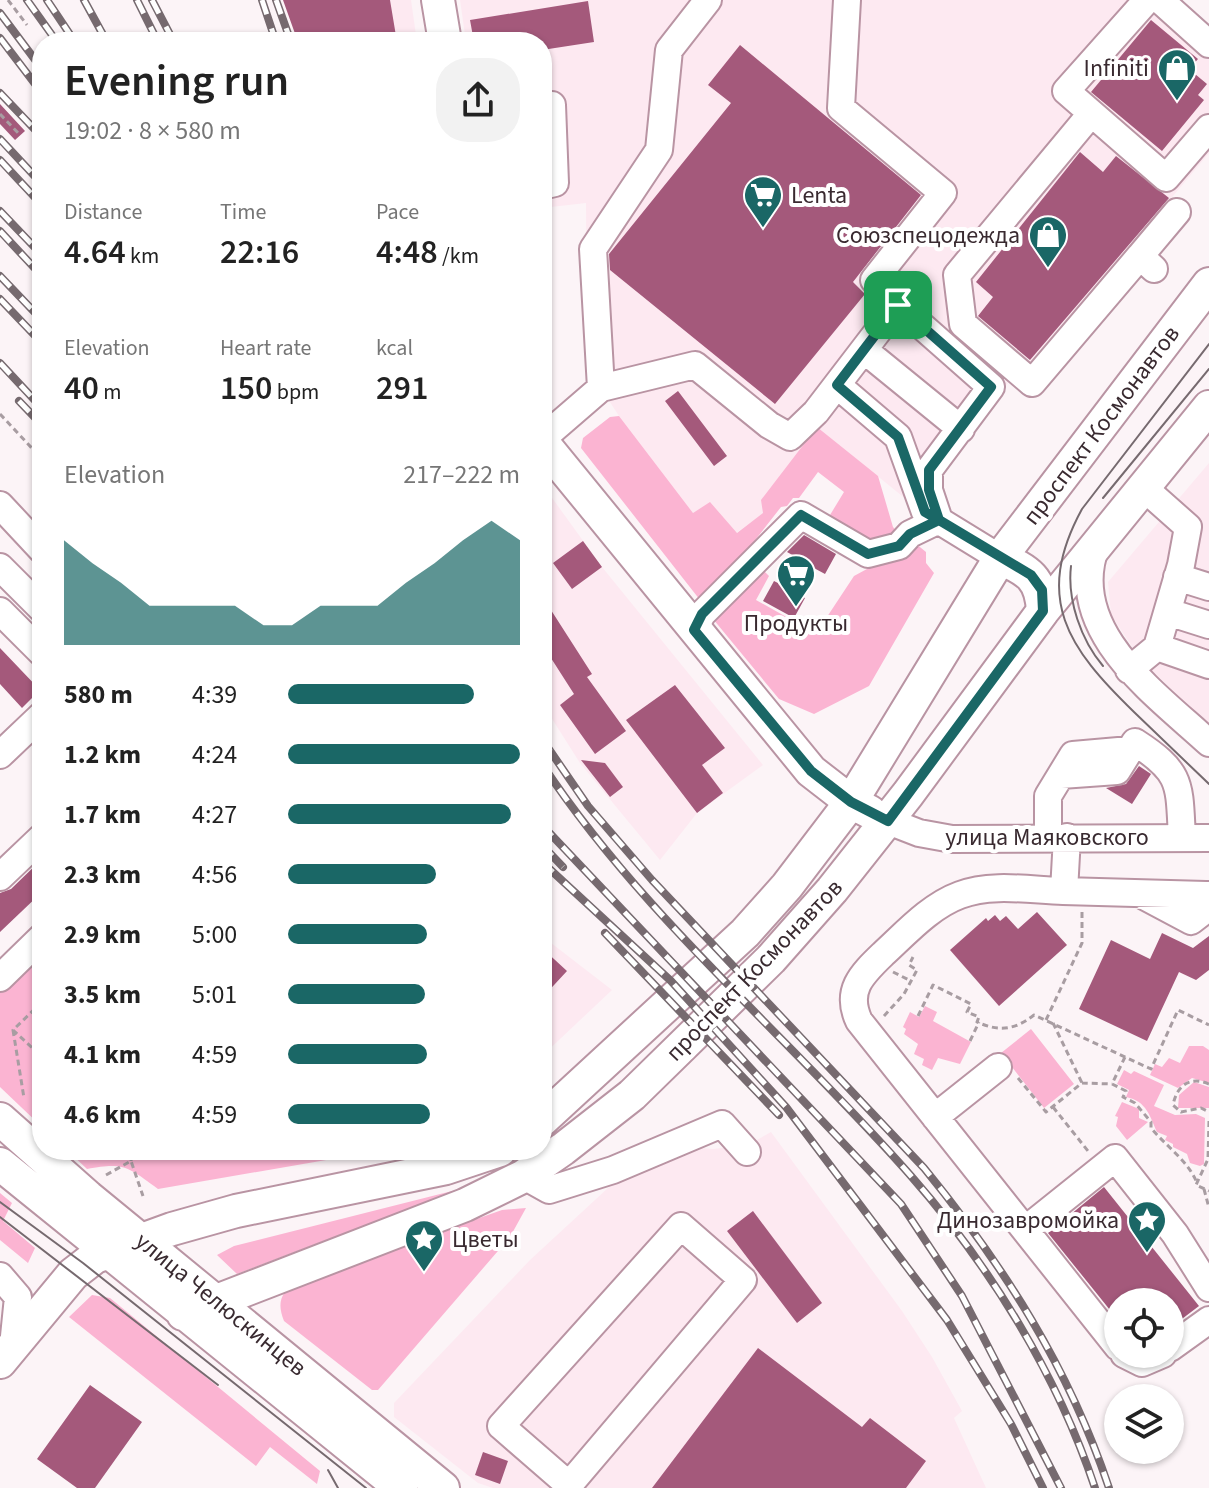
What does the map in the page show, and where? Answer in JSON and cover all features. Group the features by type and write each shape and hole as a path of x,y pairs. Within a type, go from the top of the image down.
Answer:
{"main road":[{"path":"438,0 443,32"},
{"name":"проспект Космонавтов","path":"552,1111 745,933 787,886 851,802 1000,558 1209,284"},
{"name":"проспект Космонавтов","path":"552,1157 632,1095 771,959 888,821 1043,611 1209,407"},
{"path":"552,452 811,771 851,802 888,821"},
{"path":"1000,558 1031,575 1042,590 1043,611"},
{"name":"улица Челюскинцев","path":"0,1119 32,1147"},
{"name":"улица Челюскинцев","path":"46,1160 443,1488"},
{"path":"6,1354 83,1263 143,1239 236,1211 446,1168 470,1160"},
{"name":"проспект Космонавтов","path":"183,1314 465,1205 524,1176 547,1160"},
{"name":"улица Челюскинцев","path":"0,1164 401,1488"}],"street":[{"path":"601,388 593,249 659,150 669,50 708,0"},
{"path":"847,0 841,108 943,193 874,280 991,387 929,470 929,490 939,520"},
{"path":"1147,0 1066,91 1166,178 1209,128"},
{"path":"1160,0 1209,44"},
{"path":"552,105 555,183 552,184"},
{"path":"1090,115 957,275 963,324 1032,383 1147,262 1177,212"},
{"path":"552,431 601,388 695,365 769,425 790,437 816,412 898,305"},
{"path":"864,350 961,429"},
{"path":"837,385 898,437 925,512 1000,558"},
{"path":"1129,670 1157,647 1188,527 1144,488"},
{"path":"0,505 32,539"},
{"path":"694,630 702,614 801,515 868,554 899,546 910,534 939,520"},
{"path":"1096,546 1089,563 1091,593 1102,629 1114,653 1209,743"},
{"path":"2,571 32,600"},
{"path":"1177,577 1209,587"},
{"path":"0,611 32,643"},
{"path":"1168,612 1209,625"},
{"path":"1157,647 1209,665"},
{"path":"0,755 32,725"},
{"path":"1073,891 1048,796 1084,738 1127,736 1133,746 1158,757 1175,778 1179,789 1182,838"},
{"path":"1067,765 1117,771 1133,746"},
{"name":"улица Маяковского","path":"888,821 932,837 1209,838"},
{"path":"0,877 32,847"},
{"path":"1104,1322 1091,1299 1025,1230 859,1021 852,1007 852,993 856,982 920,920 960,895 1004,889 1209,895"},
{"path":"1141,894 1191,921 1209,907"},
{"path":"0,978 32,947"},
{"path":"935,1117 998,1067"},
{"path":"524,1176 549,1190 613,1170 722,1124 747,1152"},
{"path":"1025,1230 1115,1158 1175,1234 1209,1288"},
{"path":"681,1226 743,1280 567,1486 501,1426 681,1226"},
{"path":"0,1276 18,1297 6,1354"},
{"path":"1184,1338 1209,1320"}],"path":[{"path":"8,0 27,25"},
{"path":"0,114 20,135"},
{"path":"0,414 32,448"},
{"path":"1046,1020 1082,943 1073,891"},
{"path":"875,1025 904,994 917,970 909,965 914,954"},
{"path":"886,969 911,981"},
{"path":"918,1016 933,985 971,1004 967,1012 979,1017 979,1022 970,1041"},
{"path":"979,1022 992,1029 1018,1027 1034,1015 1151,1069 1178,1010 1209,1025"},
{"path":"13,1030 32,1012"},
{"path":"1053,1023 1082,1083"},
{"path":"13,1030 32,1048"},
{"path":"13,1030 24,1098"},
{"path":"1112,1084 1125,1057"},
{"path":"1209,1084 1194,1080 1188,1082 1177,1093 1173,1105 1181,1112 1201,1108 1209,1112"},
{"path":"1102,1169 1053,1106 1082,1083 1112,1084 1126,1091 1123,1097 1135,1103 1170,1151 1192,1170 1197,1183 1207,1190 1209,1208"},
{"path":"1197,1183 1208,1164 1209,1121"},
{"path":"106,1175 131,1161 143,1196"}],"shaded area":[{"path":"283,0 411,0 416,32 294,32"},
{"path":"460,0 1171,0 1209,34 1209,153 1030,367 997,372 1008,383 912,504 817,427 764,513 736,533 710,503 693,513 619,416 587,367 586,203 552,207 552,32 465,32"},
{"path":"619,416 693,513 710,502 737,533 763,513 761,500 817,427 878,476 893,527 901,536 876,541 827,520 844,492 818,472 799,498 793,498 787,506 781,507 727,576 700,600 581,448 583,438 610,417"},
{"path":"1209,463 1209,725 1141,660 1111,615 1108,582"},
{"path":"552,498 602,567 763,765 697,813 660,860 580,763 552,719"},
{"path":"915,543 926,552 926,563 934,573 869,686 814,714 779,699 713,619 754,573 765,572 769,576 756,600 806,628 813,621 821,626 854,576"},
{"path":"552,944 612,990 552,1047"},
{"path":"32,952 32,1117 0,1087 0,990"},
{"path":"925,1006 937,1012 933,1021 971,1042 960,1064 938,1058 932,1070 922,1065 924,1059 914,1054 918,1044 904,1034 906,1029 903,1027 910,1012 919,1017"},
{"path":"1031,1029 1074,1084 1044,1108 1001,1053"},
{"path":"1189,1046 1203,1046 1209,1050 1209,1083 1192,1078 1178,1088 1150,1075 1155,1064 1162,1067 1169,1058 1180,1063"},
{"path":"1124,1070 1131,1074 1134,1071 1164,1085 1154,1106 1175,1115 1196,1114 1205,1118 1204,1164 1190,1163 1187,1154 1165,1140 1167,1136 1157,1132 1143,1106 1126,1097 1129,1090 1117,1084"},
{"path":"1194,1082 1209,1087 1209,1108 1178,1108 1179,1095"},
{"path":"1122,1102 1139,1109 1139,1118 1148,1122 1127,1140 1116,1126 1118,1117 1115,1116"},
{"path":"771,1132 932,1357 962,1411 954,1418 986,1488 493,1488 478,1483 394,1417 394,1403 530,1260 608,1188 689,1147 713,1149 748,1145"},
{"path":"78,1160 326,1160 158,1189 118,1166 87,1169"},
{"path":"460,1189 237,1274 217,1255 234,1246"},
{"path":"0,1193 12,1203 3,1221 35,1248 28,1263 0,1240"},
{"path":"526,1208 510,1237 378,1390 372,1390 284,1321 281,1299 286,1290 296,1283 502,1210"},
{"path":"92,1295 110,1298 320,1471 317,1484 270,1447 256,1466 69,1317"}],"building":[{"path":"283,0 390,0 395,32 294,32"},
{"path":"588,1 594,42 552,48 552,32 472,32 470,20"},
{"path":"1151,20 1198,59 1189,69 1207,84 1198,95 1204,100 1162,151 1091,92"},
{"name":"Lenta","path":"740,45 921,195 853,282 865,294 775,404 610,270 609,254 731,103 708,85"},
{"path":"0,104 25,131 15,140 0,124"},
{"name":"Союзспецодежда","path":"1080,152 1103,172 1116,156 1169,198 1030,360 978,316 993,297 976,282"},
{"path":"678,391 727,456 714,466 665,401"},
{"path":"804,535 836,554 825,574 812,567 797,594 805,598 794,618 763,601 774,581 780,584 796,557 787,552"},
{"path":"583,541 602,567 572,589 553,563"},
{"path":"552,612 592,674 587,677 626,731 595,754 560,705 574,694 552,660"},
{"path":"0,648 32,682 32,698 22,708 0,684"},
{"path":"675,685 725,748 702,765 723,793 697,813 626,720"},
{"path":"581,760 605,763 623,787 610,797"},
{"path":"1139,766 1151,774 1132,804 1106,788 1126,784"},
{"path":"32,869 32,902 0,932 0,893 11,889"},
{"path":"1037,912 1067,945 999,1006 950,950 986,918 988,921 995,915 1000,921 1006,916 1018,929"},
{"path":"1162,933 1193,948 1209,936 1209,970 1196,980 1179,972 1147,1041 1079,1009 1111,940 1150,959"},
{"path":"552,957 567,971 552,987"},
{"path":"1104,1187 1199,1306 1184,1317 1184,1288 1104,1288 1104,1303 1048,1233"},
{"path":"753,1211 822,1303 797,1323 727,1231"},
{"path":"758,1348 862,1427 870,1418 926,1461 906,1488 652,1488"},
{"path":"90,1385 142,1422 95,1488 77,1488 37,1459"},
{"path":"483,1452 508,1461 500,1484 475,1475"}],"tram line":[{"path":"1209,344 1082,509 1067,541 1060,570 1060,596 1065,620 1091,666 1209,784"},
{"path":"1103,498 1209,369"},
{"path":"1071,566 1071,592 1077,619 1088,644 1103,666"},
{"path":"0,1202 83,1263 366,1488"},
{"path":"0,1217 218,1385"},
{"path":"328,1470 338,1488"}],"railway":[{"path":"27,0 50,32"},
{"path":"47,0 68,32"},
{"path":"84,0 102,32"},
{"path":"137,0 153,32"},
{"path":"152,0 169,32"},
{"path":"262,0 273,32"},
{"path":"276,0 287,32"},
{"path":"0,13 32,56"},
{"path":"0,38 32,80"},
{"path":"0,93 32,127"},
{"path":"0,139 32,173"},
{"path":"0,160 32,194"},
{"path":"0,211 32,245"},
{"path":"0,231 32,265"},
{"path":"0,276 32,310"},
{"path":"0,299 32,333"},
{"path":"0,363 32,397"},
{"path":"19,401 32,415"},
{"path":"552,754 588,806 652,880 924,1168 953,1205 1032,1320 1074,1401 1109,1488"},
{"path":"552,778 582,820 672,926 865,1125 968,1247 1041,1363 1095,1488"},
{"path":"552,836 901,1204 962,1296 1061,1488"},
{"path":"552,855 563,867"},
{"path":"552,871 671,981 786,1107 947,1320 1011,1424 1043,1488"},
{"path":"605,933 779,1115"}],"place":[{"name":"Infiniti","path":"1177,102"},
{"name":"Lenta","path":"763,229"},
{"name":"Союзспецодежда","path":"1048,269"},
{"name":"Продукты","path":"796,608"},
{"name":"Динозавромойка","path":"1147,1254"},
{"name":"Цветы","path":"424,1273"}],"route":[{"path":"898,305 837,385 898,437 925,512 939,520 910,534 899,546 868,554 801,515 702,614 694,630 811,771 851,802 888,821 1043,611 1042,590 1031,575 939,520 929,490 929,470 991,387 898,305"}]}
